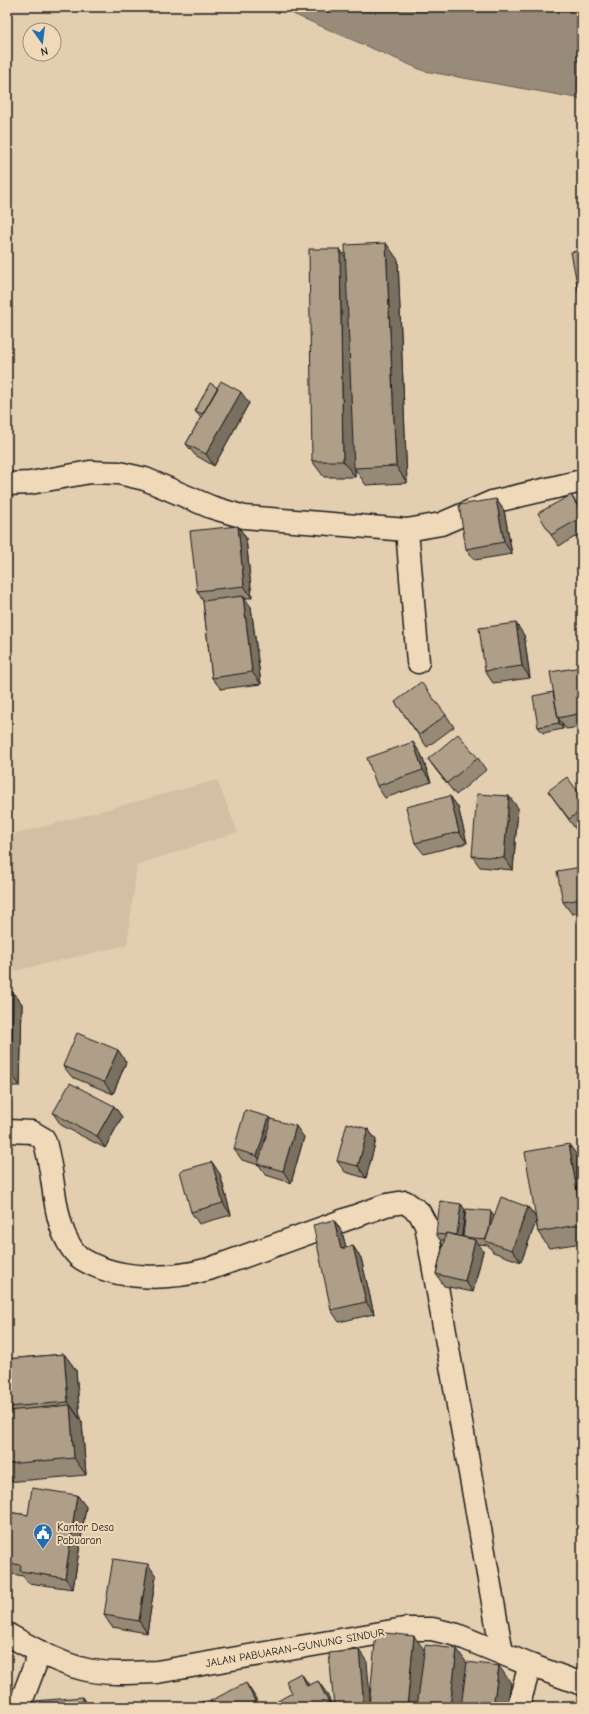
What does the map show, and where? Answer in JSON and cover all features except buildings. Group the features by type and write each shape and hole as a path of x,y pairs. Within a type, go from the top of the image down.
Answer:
{"street":[{"path":"7,484 30,483 90,472 119,473 145,479 211,507 244,517 407,530 441,524 492,502 582,481"},
{"path":"407,530 418,662"},
{"path":"7,1131 32,1132 44,1139 56,1208 64,1235 73,1251 81,1258 113,1273 160,1276 188,1275 209,1269 386,1205 405,1202 419,1212 426,1225 502,1653"},
{"name":"JALAN PABUARAN–GUNUNG SINDUR","path":"7,1634 54,1659 84,1669 121,1673 157,1672 404,1629 432,1629 457,1635 530,1665 582,1684"},
{"path":"19,1707 40,1652"},
{"path":"518,1707 530,1665"}],"shaded area":[{"path":"287,7 582,7 582,99 424,71 293,14"},
{"path":"217,780 238,832 137,865 127,945 7,973 7,836"}],"place":[{"name":"Kantor Desa Pabuaran","path":"43,1550"}]}
